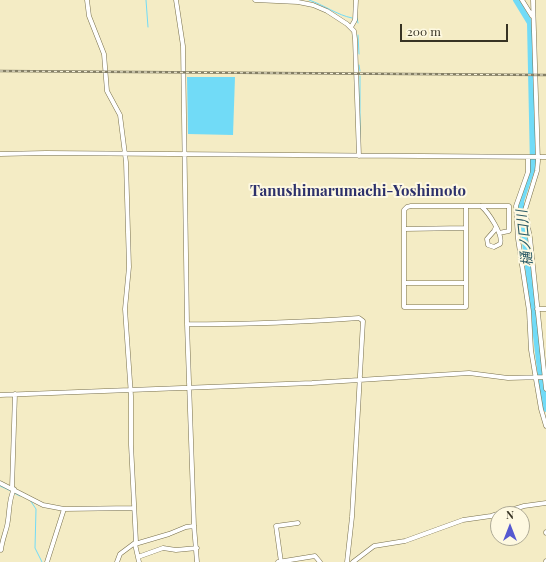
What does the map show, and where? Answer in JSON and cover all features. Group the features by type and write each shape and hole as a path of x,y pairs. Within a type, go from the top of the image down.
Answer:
{"street":[{"path":"87,0 89,16 104,54 107,91 120,115 125,154 129,267 125,308 130,389 135,544 138,560 163,548 176,550 197,548"},
{"path":"176,0 183,46 187,324 194,527 198,562"},
{"path":"254,0 298,2 314,5 327,11 351,28 355,39 359,156"},
{"path":"351,28 355,20 356,0"},
{"path":"522,0 532,16"},
{"path":"532,0 535,47 537,171 528,194 525,210 546,389"},
{"path":"0,154 546,157"},
{"path":"529,157 528,172 516,206 536,378 546,426"},
{"path":"521,192 528,194"},
{"path":"466,206 466,307 404,307 404,210 407,207 466,206 509,206 509,231 499,233"},
{"path":"481,206 496,227 502,240 496,247 490,246 487,243 487,238 496,227"},
{"path":"404,229 466,228"},
{"path":"525,281 534,280"},
{"path":"404,283 466,283"},
{"path":"537,309 546,309"},
{"path":"187,324 244,322 277,324 294,321 361,319 363,332 361,381 351,524 346,562"},
{"path":"0,395 361,381 469,373 508,378 544,377"},
{"path":"1,550 2,540 7,527 13,490 15,394"},
{"path":"0,483 37,503 64,509 134,508"},
{"path":"353,562 374,546 405,541 463,520 491,516 524,506 546,503"},
{"path":"47,562 64,509"},
{"path":"298,523 276,526 280,562 315,556 320,562"},
{"path":"116,562 126,549 135,544 169,534 186,527 194,527"}],"water":[{"path":"187,77 235,77 233,135 188,134"}],"waterway":[{"path":"146,0 148,27"},
{"path":"309,0 341,15 352,18"},
{"name":"樋ノ口川","path":"516,0 530,23 533,166 521,201 521,208 542,387 546,409"},
{"path":"357,18 358,23"},
{"path":"358,35 359,54"},
{"path":"359,65 360,71"},
{"path":"360,76 360,139"},
{"path":"0,486 11,491"},
{"path":"14,493 20,496"},
{"path":"30,500 36,509 35,548 42,562"}],"railway":[{"path":"0,71 546,75"}],"district":[{"name":"Tanushimarumachi-Yoshimoto","path":"358,191"}]}
